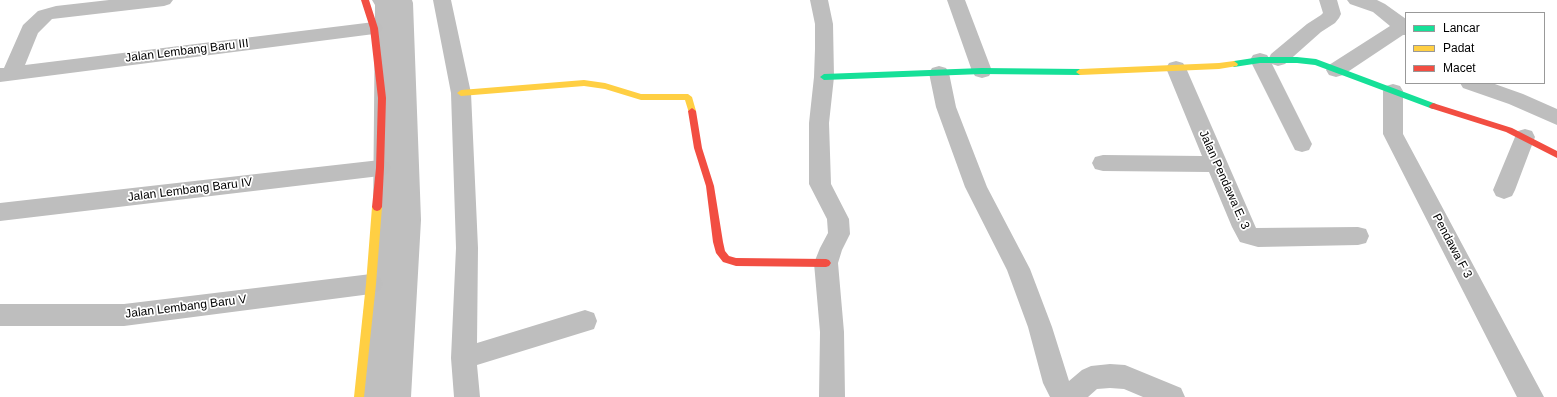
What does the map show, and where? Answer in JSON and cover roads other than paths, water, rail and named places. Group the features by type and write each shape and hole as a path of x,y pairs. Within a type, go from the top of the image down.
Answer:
{"street":[{"path":"6,74 30,30 45,15 56,12 164,0"},
{"path":"359,397 371,284 380,168 382,98 374,28 364,0"},
{"path":"442,0 461,93 467,248 464,358 467,397"},
{"path":"819,0 824,24 824,77 819,123 820,184 838,220 839,234 831,248 826,263 832,332 832,397"},
{"path":"956,0 982,70"},
{"path":"1269,59 1328,19 1332,14 1328,0"},
{"path":"1336,70 1404,27 1379,8 1356,0"},
{"name":"Jalan Lembang Baru III","path":"6,74 374,28"},
{"path":"824,77 876,74 939,74 982,70 1069,72 1176,68 1219,66 1269,59 1316,62 1393,91 1525,137 1557,154"},
{"path":"1269,59 1302,144"},
{"name":"Jalan Pendawa E. 3","path":"1176,68 1243,227 1248,235 1258,238 1358,236"},
{"path":"939,74 946,107 962,150 980,193 1018,269 1040,327 1056,383 1064,397"},
{"path":"461,93 584,83 605,86 641,97 660,98 680,96 688,98 690,101 698,148 710,186 718,242 721,253 726,259 736,262 826,263"},
{"path":"1473,84 1516,99 1557,117"},
{"name":"Pendawa F 3","path":"1393,91 1393,134 1531,397"},
{"path":"1504,190 1525,137"},
{"path":"1103,163 1217,164"},
{"name":"Jalan Lembang Baru IV","path":"0,212 380,168"},
{"name":"Jalan Lembang Baru V","path":"0,315 124,315 371,284"},
{"path":"464,358 585,321"},
{"path":"1070,397 1091,378 1110,376 1125,377 1172,397"}],"waterway":[{"path":"383,397 397,220 394,3 391,0"}]}
